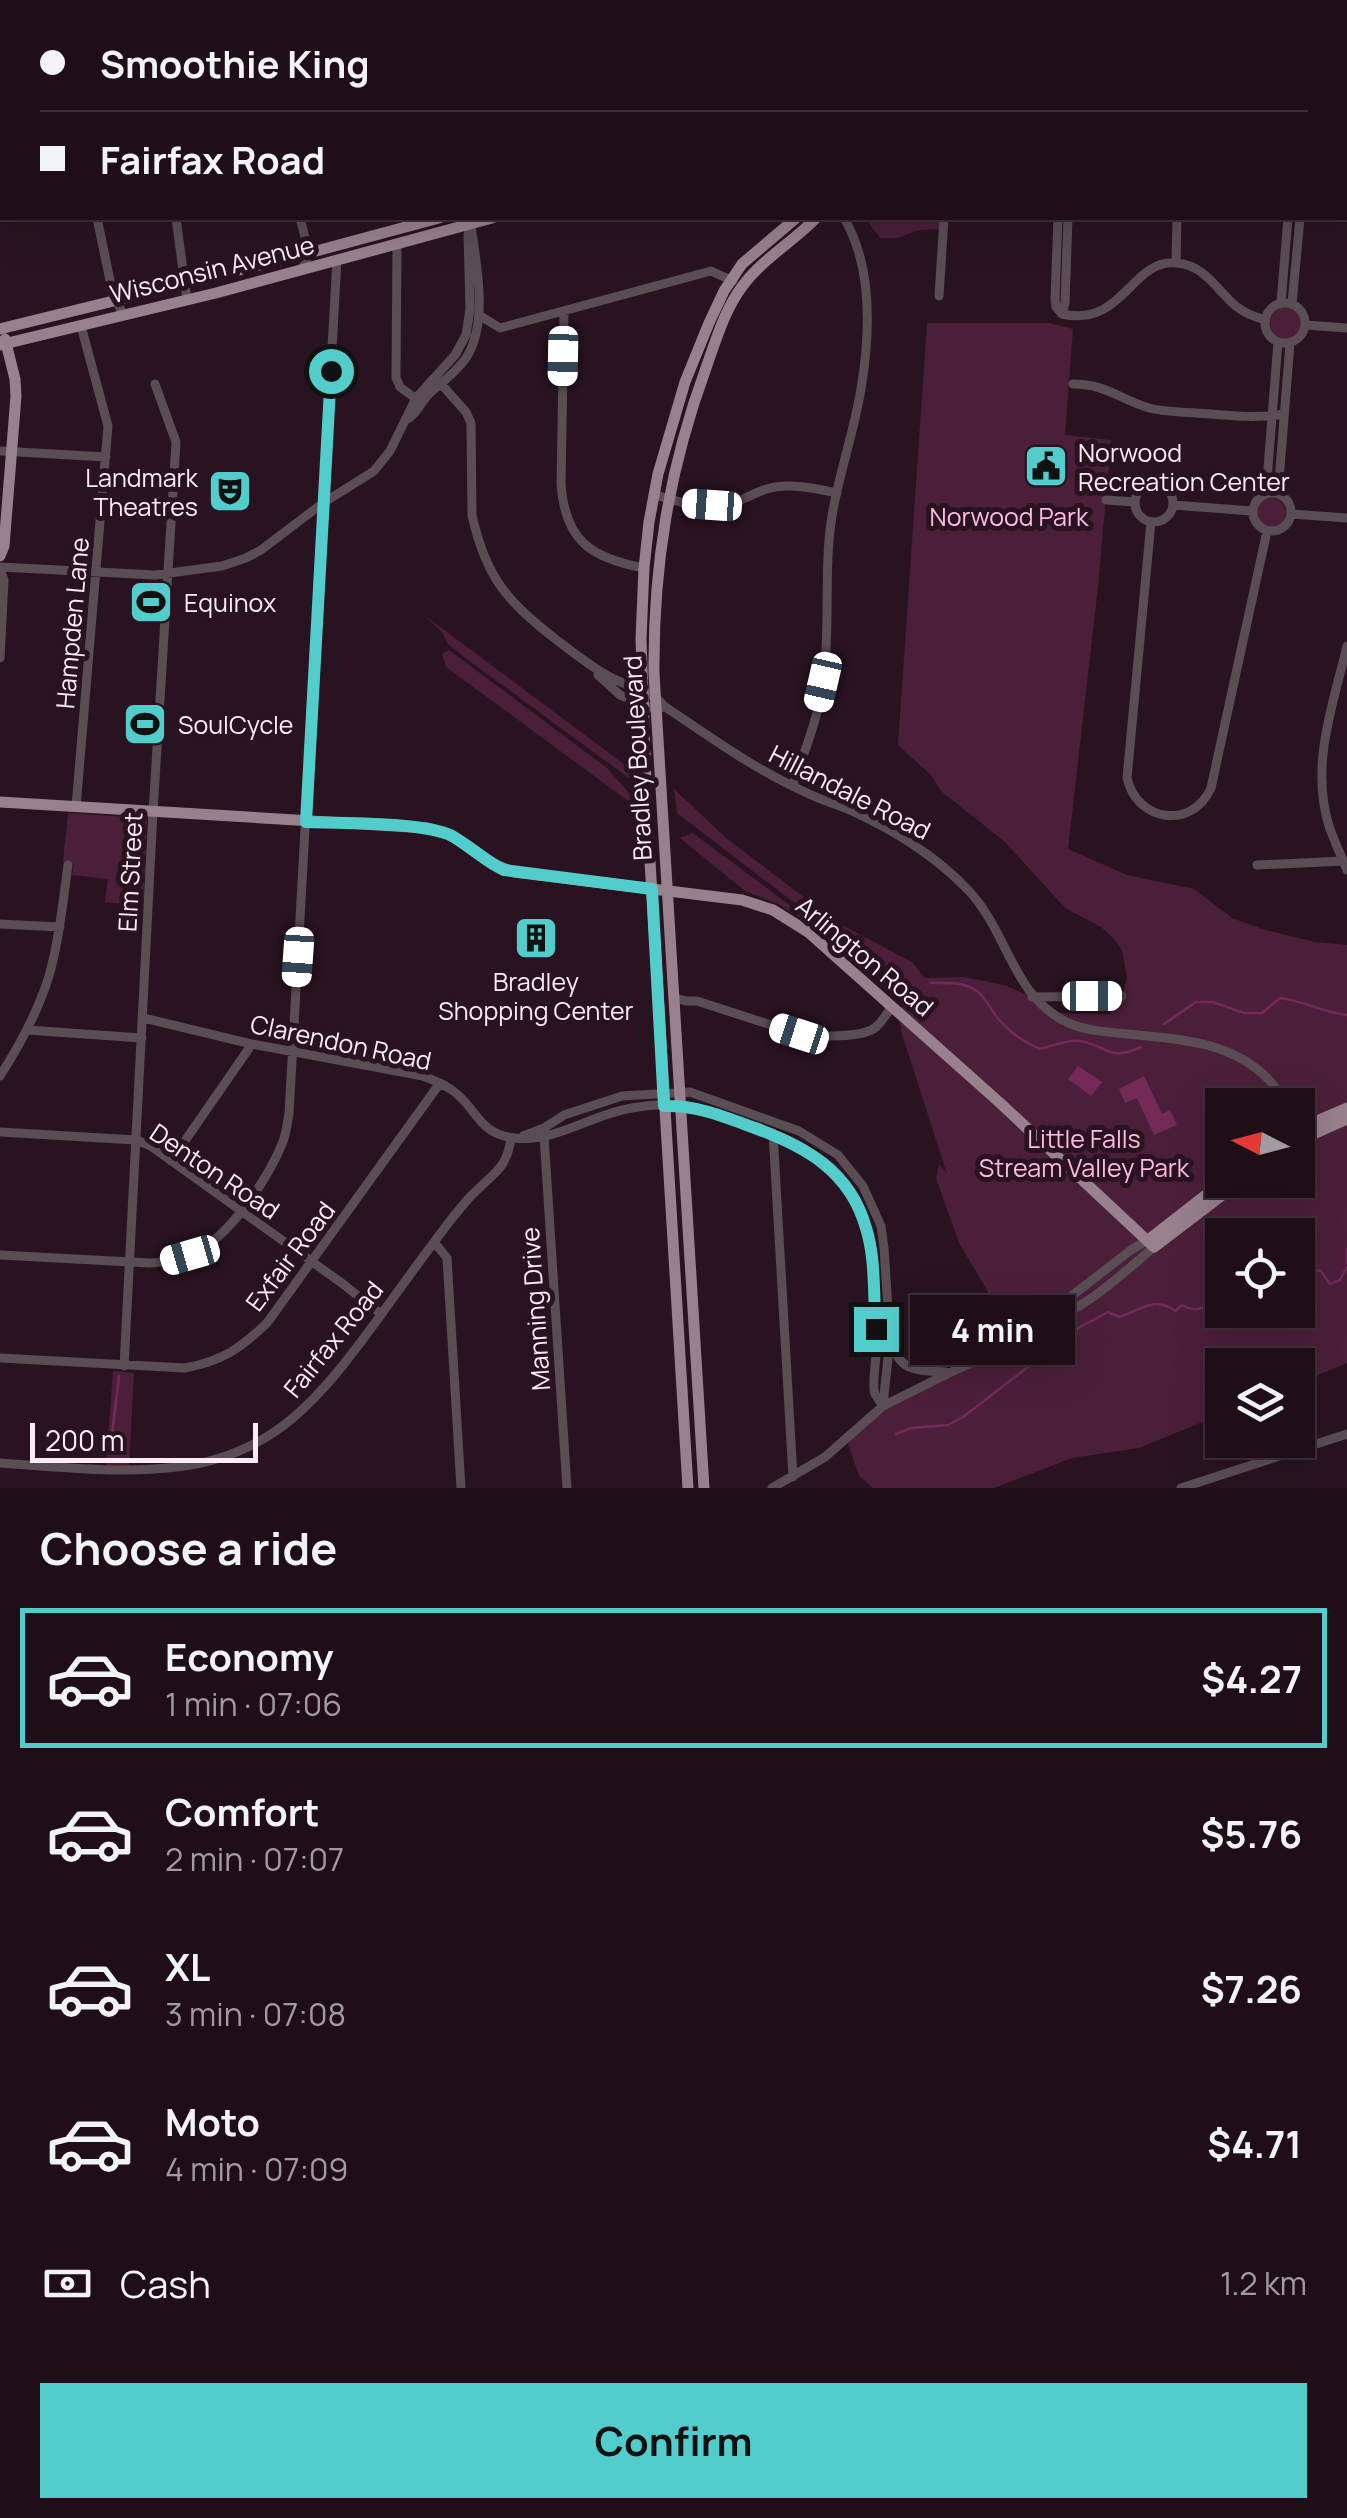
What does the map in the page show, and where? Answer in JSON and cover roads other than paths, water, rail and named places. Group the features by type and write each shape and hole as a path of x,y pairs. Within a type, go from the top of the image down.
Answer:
{"main road":[{"name":"Wisconsin Avenue","path":"0,328 432,220"},
{"name":"Bradley Boulevard","path":"688,1488 642,698 644,568 654,494 685,382 709,323 742,264 794,220"},
{"name":"Bradley Boulevard","path":"704,1488 680,1106 681,1000 667,891 655,608 660,543 688,420 730,307 746,281 814,220"},
{"name":"Wisconsin Avenue","path":"4,345 302,270 470,221"},
{"path":"730,307 731,280"},
{"path":"0,328 16,396 6,451 4,546 0,556"},
{"name":"Arlington Road","path":"0,802 427,828 451,835 504,870 742,900 773,910 808,932 1151,1244"},
{"path":"1315,1121 1347,1108"},
{"path":"1315,1124 1347,1118"},
{"path":"1151,1244 1205,1198"},
{"path":"1151,1244 1216,1198"}],"street":[{"path":"97,220 114,299 123,315"},
{"path":"176,220 187,300"},
{"path":"301,220 309,252 302,270"},
{"path":"792,786 814,724 823,682 828,549 865,354 864,276 856,242 845,220"},
{"path":"939,296 944,220"},
{"path":"1059,220 1065,303 1062,314 1080,317 1105,309 1146,272 1176,263 1200,270 1240,310 1266,320"},
{"path":"1062,232 1067,220"},
{"path":"1176,263 1177,220"},
{"path":"1287,303 1288,220"},
{"path":"1287,303 1300,220"},
{"path":"0,658 4,577 0,568 167,574 222,566 246,558 274,541 374,470 390,451 407,413 458,351 479,315 470,221"},
{"path":"419,400 466,358 474,342 470,221"},
{"path":"397,244 396,378 400,387 419,400"},
{"path":"0,1254 168,1262 192,1254 218,1238 241,1210 271,1169 284,1140 289,1114 306,822 335,246"},
{"path":"479,315 500,328 712,270 731,280 746,281"},
{"path":"1287,303 1304,314 1306,325 1300,338 1290,343 1278,342 1268,334 1266,320 1272,308 1287,303"},
{"path":"564,311 562,484 567,520 576,536 600,556 617,564 644,568"},
{"path":"1306,325 1347,328"},
{"name":"Hampden Lane","path":"76,807 108,426 80,326"},
{"path":"1266,494 1278,342"},
{"path":"1278,494 1290,343"},
{"name":"Elm Street","path":"124,1366 176,438 155,384"},
{"name":"Hillandale Road","path":"440,384 472,423 472,515 484,558 498,586 517,608 589,666 659,704 740,758 916,845 984,908 1032,997 1072,1025 1197,1042 1230,1052 1251,1064 1276,1088"},
{"path":"1073,384 1104,388 1155,410 1266,418 1284,414"},
{"path":"6,451 106,457"},
{"path":"1106,500 1132,499 1146,486 1158,484 1168,490 1173,505"},
{"path":"654,494 690,504 730,504 777,486 837,493"},
{"path":"1266,494 1278,494 1287,500 1291,514 1284,528 1267,531 1256,522 1252,511 1256,500 1266,494"},
{"path":"1132,499 1140,516 1151,522 1164,519 1173,505"},
{"path":"1173,505 1252,511"},
{"path":"1291,514 1347,518"},
{"path":"1151,522 1127,778 1144,807 1161,817 1188,814 1211,788 1267,531"},
{"path":"1257,865 1346,864 1327,818 1321,765 1347,646"},
{"path":"0,1076 27,1030 48,978 68,865"},
{"path":"0,924 60,927"},
{"path":"1032,997 1122,996"},
{"path":"681,1000 697,1001 816,1036 862,1033 875,1028 892,1007"},
{"name":"Clarendon Road","path":"144,1018 252,1044 410,1073 440,1083 458,1095 488,1130 511,1138"},
{"path":"27,1030 142,1038"},
{"path":"171,1161 252,1044"},
{"name":"Exfair Road","path":"0,1358 185,1368 209,1364 230,1354 267,1323 440,1083"},
{"path":"544,1132 564,1115 622,1096 692,1092 772,1120 838,1155 863,1186 881,1226 890,1340 884,1406"},
{"path":"511,1138 529,1140 628,1108 680,1106 714,1114 806,1150 833,1172 848,1191 868,1230 876,1353 874,1394 884,1406"},
{"path":"772,1120 794,1477"},
{"name":"Denton Road","path":"0,1132 136,1140 150,1146 381,1314"},
{"name":"Manning Drive","path":"544,1132 567,1488"},
{"name":"Fairfax Road","path":"0,1463 144,1470 181,1467 222,1457 267,1436 307,1408 333,1380 434,1242 474,1192 506,1161 511,1138"},
{"path":"434,1242 447,1258 461,1488"},
{"path":"772,1488 826,1456 884,1406 998,1350 1031,1327 1075,1310 1151,1244"},
{"path":"874,1301 888,1300"},
{"path":"890,1340 895,1357 904,1366 948,1373"},
{"path":"1181,1488 1347,1434"}],"waterway":[{"path":"931,983 975,989 1006,1027 1040,1049 1075,1041 1115,1053 1141,1047"},
{"path":"1164,1024 1196,1002 1262,1013 1280,998 1347,1015"},
{"path":"1347,1249 1347,1263"},
{"path":"1315,1272 1320,1270 1330,1284 1340,1280 1347,1267"},
{"path":"896,1434 911,1428 948,1425 963,1417 1080,1327 1108,1312 1119,1317 1154,1304 1175,1311 1182,1305 1194,1309 1205,1305"},
{"path":"111,1449 119,1376"}],"place":[{"name":"Norwood Recreation Center","path":"1046,466"},
{"name":"Landmark Theatres","path":"230,491"},
{"name":"Equinox","path":"151,602"},
{"name":"SoulCycle","path":"145,724"},
{"name":"Bradley Shopping Center","path":"536,938"}],"park label":[{"name":"Norwood Park","path":"1009,516"},
{"name":"Little Falls Stream Valley Park","path":"1084,1152"}]}
